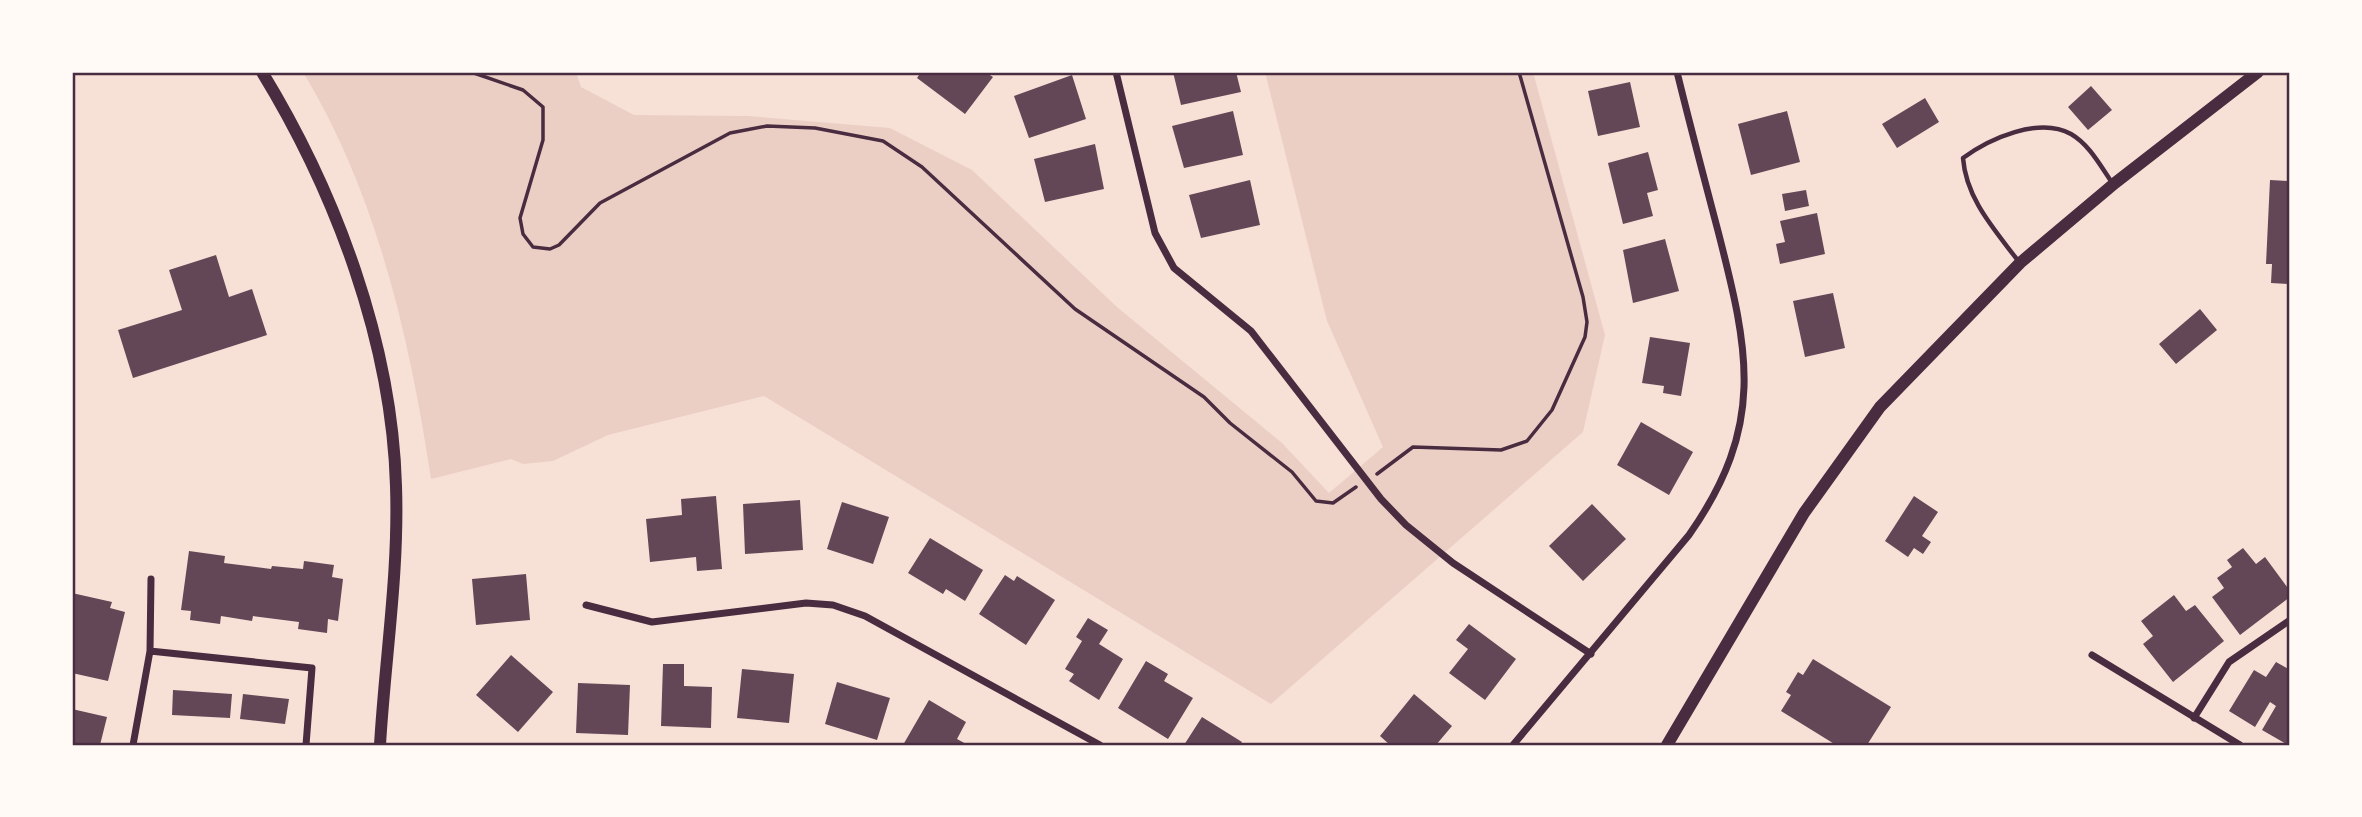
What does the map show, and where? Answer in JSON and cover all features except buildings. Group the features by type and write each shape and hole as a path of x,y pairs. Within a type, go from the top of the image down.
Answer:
{"main road":[{"path":"262,72 301,145 361,289 377,344 388,406 396,485 394,572 380,745"},
{"path":"1667,745 1804,513 1880,407 2020,263 2113,184 2258,72"}],"street":[{"path":"1116,72 1155,233 1167,260 1180,274 1251,331 1366,480 1406,525 1445,557 1591,654"},
{"path":"1514,745 1689,535 1714,497 1735,444 1746,379 1741,323 1676,72"},
{"path":"133,745 150,652 151,579"},
{"path":"586,605 652,622 806,603 833,605 865,616 1100,745"},
{"path":"2194,718 2229,662 2290,620"},
{"path":"150,652 312,668 306,745"},
{"path":"2092,654 2240,745"}],"lane":[{"path":"2020,263 1985,218 1964,178 1963,158 1982,144 2045,127 2070,134 2090,151 2113,184"}],"path":[{"path":"471,72 523,90 543,107 543,140 520,218 523,234 533,247 550,249 559,245 600,203 730,133 767,126 814,128 883,141 922,167 1075,309 1204,397 1230,423 1292,472 1316,501 1333,503 1413,447 1501,450 1527,441 1552,410 1585,337 1587,322 1583,297 1519,72"}],"shaded area":[{"path":"303,72 576,72 581,87 634,115 748,116 890,128 972,170 1117,307 1282,443 1329,493 1383,447 1327,321 1265,72 1533,72 1605,335 1583,432 1271,704 764,396 608,435 553,461 523,464 511,459 431,479 413,374 387,269 351,168 329,119"}]}
